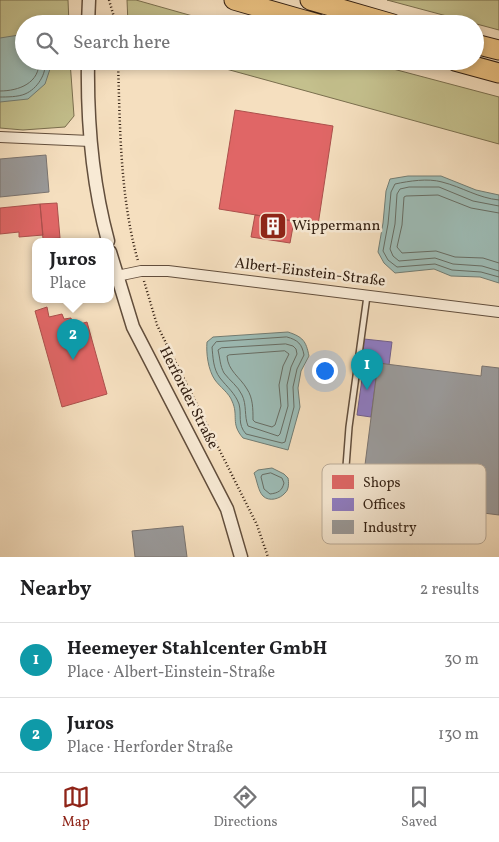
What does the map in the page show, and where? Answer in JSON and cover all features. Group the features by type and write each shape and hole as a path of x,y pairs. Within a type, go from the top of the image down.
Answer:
{"highway":[{"path":"234,0 286,15"},
{"path":"310,0 361,15"},
{"path":"484,46 499,50"},
{"path":"484,69 499,73"}],"street":[{"path":"88,15 89,0"},
{"path":"88,70 90,141 100,210 107,238"},
{"path":"0,137 90,141"},
{"name":"Herforder Straße","path":"114,266 133,327 227,508 241,557"},
{"name":"Albert-Einstein-Straße","path":"117,276 141,270 168,271 499,312"}],"lane":[{"path":"347,464 367,296"}],"path":[{"path":"110,0 114,15"},
{"path":"118,70 121,159 133,244 157,325 257,525 268,557"}],"shaded area":[{"path":"0,0 68,0 69,15 15,15 15,70 71,70 74,116 65,127 23,130 0,128"},
{"path":"127,0 136,0 189,15 128,15"},
{"path":"387,0 499,0 499,30 484,26 484,15 443,15"},
{"path":"230,70 397,70 499,97 499,144"}],"water":[{"path":"15,36 15,70 50,70 45,84 28,99 0,102 0,38"},
{"path":"408,176 441,176 476,190 499,195 499,283 480,277 451,276 434,269 395,273 384,263 378,252 386,191 390,179"},
{"path":"288,332 303,340 309,356 301,371 298,388 300,407 288,450 243,438 239,433 231,398 215,380 211,371 208,361 207,342 213,337"},
{"path":"272,468 284,474 288,478 289,484 283,495 271,499 265,498 261,494 254,473 258,470"}],"building: Shops":[{"path":"235,110 333,126 318,225 219,209"},
{"path":"57,203 60,238 43,238 40,204"},
{"path":"40,204 43,235 19,237 19,232 0,234 0,208"},
{"name":"Wippermann","path":"255,215 294,221 290,243 251,237"},
{"path":"47,307 49,317 62,314 64,319 71,318 73,326 87,322 107,394 62,407 35,311"}],"building: Offices":[{"path":"364,339 392,342 389,365 378,363 371,417 357,415 365,357 362,356"}],"building: Industry":[{"path":"46,155 49,192 0,197 0,159"},
{"path":"378,363 481,376 482,366 499,368 499,515 486,513 486,464 365,464"},
{"path":"183,526 187,557 135,557 132,531"}],"place":[{"name":"Wippermann","path":"273,226"},
{"name":"Juros","path":"73,360"},
{"name":"Heemeyer Stahlcenter GmbH","path":"367,390"}]}
